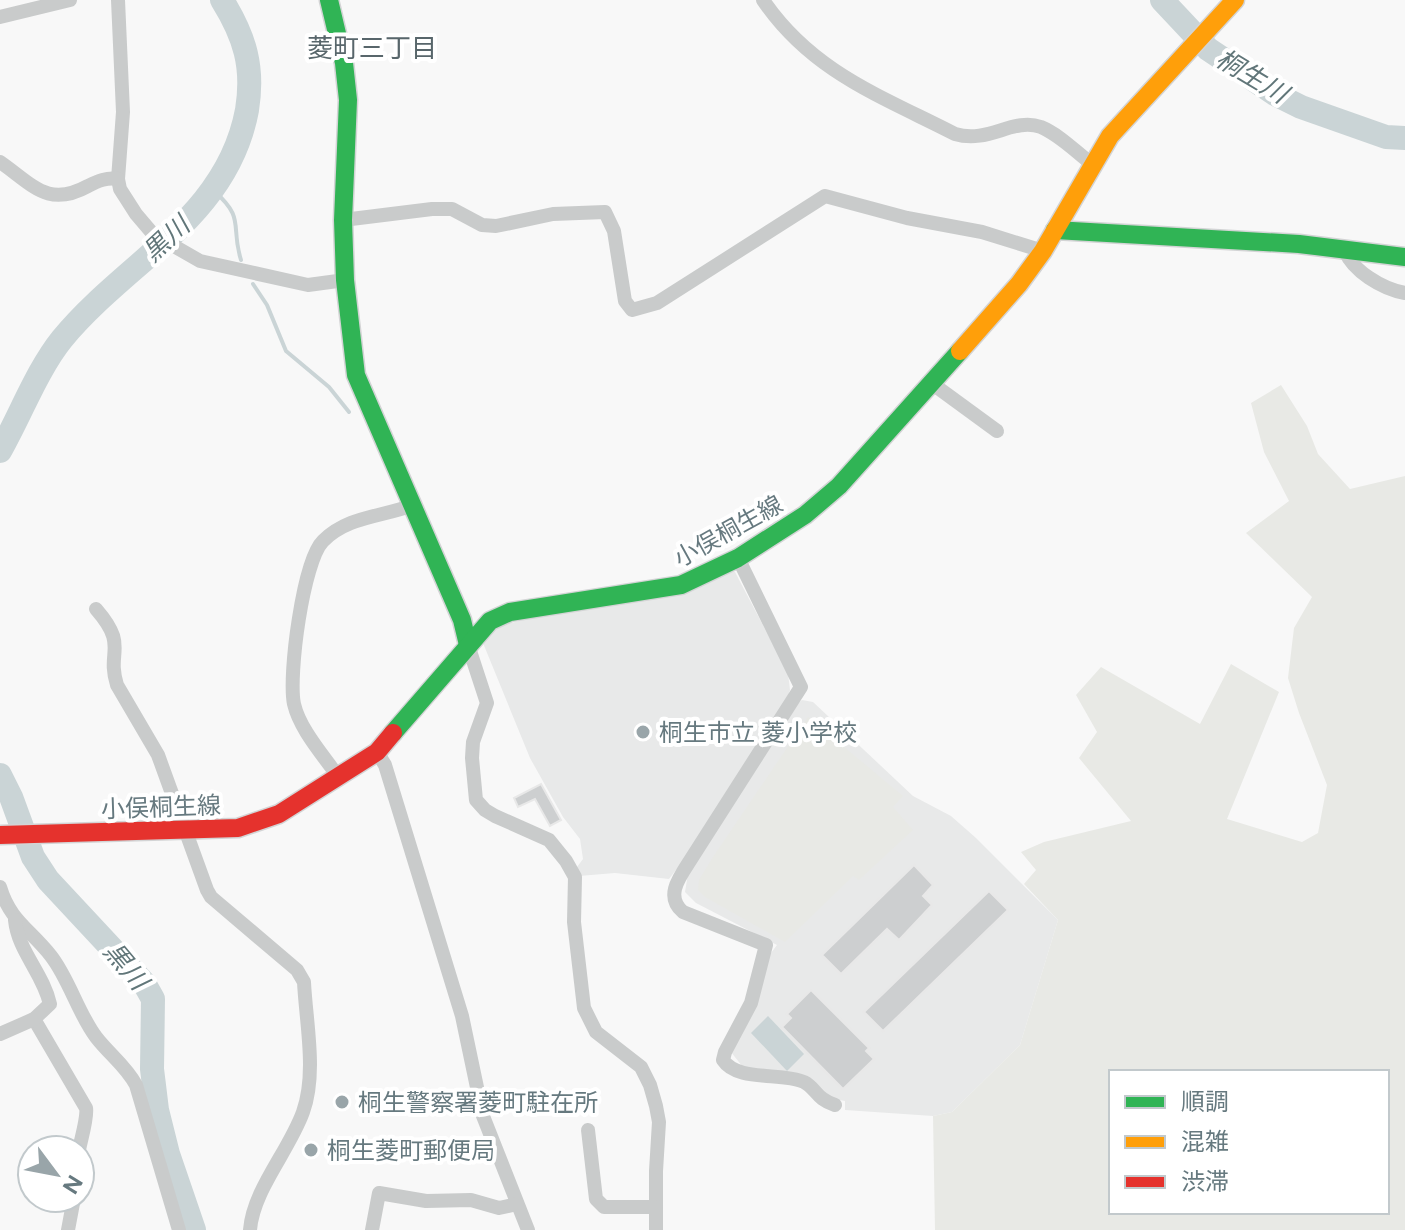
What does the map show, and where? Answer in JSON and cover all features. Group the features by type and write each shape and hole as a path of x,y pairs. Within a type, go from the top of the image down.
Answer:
{"main road":[{"path":"329,0 344,63 348,100 343,220 345,280 356,375 462,620 468,645"},
{"name":"小俣桐生線","path":"6,835 187,831 253,825 279,814 377,752 490,621 510,612 672,588 738,558 805,515 839,486 1019,284 1043,251 1092,164 1129,113 1235,0"},
{"path":"1055,230 1344,248 1405,257"}],"street":[{"path":"0,17 70,0"},
{"path":"118,0 123,112 118,179 120,189 136,214 157,237 200,261 308,285 345,280"},
{"path":"763,0 785,30 825,65 955,134 976,138 1020,126 1039,126 1063,140 1092,164"},
{"path":"0,162 38,189 57,196 73,194 104,179 118,179"},
{"path":"343,220 452,209 482,225 496,226 553,214 605,212 614,231 625,301 632,310 657,303 825,196 907,218 982,232 1043,251"},
{"path":"1344,248 1350,263 1359,270 1387,287 1405,293"},
{"path":"930,382 997,431"},
{"path":"339,778 304,726 294,704 292,672 308,573 320,544 353,520 413,505"},
{"path":"738,558 801,687 678,881 674,901 683,912 766,945 751,1003 723,1060 742,1072 805,1083 822,1101 835,1105"},
{"path":"96,609 114,632 114,675 117,685 150,738 211,897 297,970 304,982 309,1064 305,1108 292,1139 259,1198 251,1216 250,1230"},
{"path":"468,645 487,703 473,742 476,800 495,816 549,840 573,873 574,922 584,1008 596,1032 641,1067 656,1106 659,1122 656,1230"},
{"path":"377,752 385,765 462,1016 483,1116 528,1230"},
{"path":"0,887 6,907 52,957 96,1037 129,1072 136,1085 179,1230"},
{"path":"0,1034 34,1019 50,1004 47,990 16,935 15,919"},
{"path":"34,1019 86,1108 87,1117 81,1134"},
{"path":"588,1130 599,1204 604,1207 656,1207"},
{"path":"372,1230 379,1193 426,1201 471,1200 499,1208 517,1204"}],"shaded area":[{"path":"1281,385 1307,426 1318,454 1350,489 1405,476 1405,1230 935,1230 933,1116 952,1112 1020,1045 1058,920 1024,884 1036,870 1021,852 1044,842 1131,821 1079,758 1097,732 1076,695 1101,667 1200,724 1231,664 1279,692 1227,819 1302,842 1318,833 1327,785 1288,678 1294,628 1312,597 1246,533 1289,501 1264,452 1251,403"},
{"name":"桐生市立 菱小学校","path":"727,570 735,572 788,673 790,690 787,699 692,849 669,879 615,873 579,876 577,867 583,859 580,839 563,817 530,758 483,643 495,629 511,623"},
{"path":"802,700 813,702 913,796 951,816 1058,920 1020,1045 952,1112 933,1116 845,1110 845,1101 828,1098 742,1066 731,1052 758,998 768,957 777,945 696,903 685,892 688,874"},
{"path":"808,717 903,796 893,807 913,830 859,880 853,876 785,942 705,897 698,890 699,880"},
{"path":"768,1016 804,1054 787,1071 751,1033"}],"building":[{"path":"541,784 561,820 550,826 535,799 518,807 514,798"},
{"path":"914,865 933,885 923,896 932,905 899,940 887,929 841,974 822,955"},
{"path":"989,891 1008,910 883,1031 864,1012"},
{"path":"811,990 869,1048 866,1051 874,1059 843,1089 782,1027 791,1018 787,1014"}],"waterway":[{"name":"黒川","path":"0,451 37,379 62,339 197,209 219,180 236,148 247,110 248,66 237,27 222,0"},
{"name":"桐生川","path":"1162,0 1208,49 1275,94 1301,107 1386,137 1405,138"},
{"path":"214,191 234,216 241,260"},
{"path":"253,284 267,305 286,351 329,387 349,412"},
{"name":"黒川","path":"0,775 33,857 48,880 144,983 153,999 152,1069 157,1110 168,1154 194,1230"}],"traffic: fast":[{"path":"329,0 344,63 348,100 343,220 345,280 356,375 462,620 468,645"},
{"path":"1055,230 1299,244 1405,257"},
{"path":"393,733 490,621 510,612 681,585 738,558 805,515 839,486 960,351"}],"traffic: slow":[{"path":"960,351 1019,284 1043,251 1110,136 1235,0"}],"traffic: jam":[{"path":"0,835 238,828 279,814 377,752 393,733"}],"place":[{"name":"桐生市立 菱小学校","path":"643,732"},
{"name":"桐生警察署菱町駐在所","path":"342,1102"},
{"name":"桐生菱町郵便局","path":"311,1150"}],"district":[{"name":"菱町三丁目","path":"372,48"}]}
